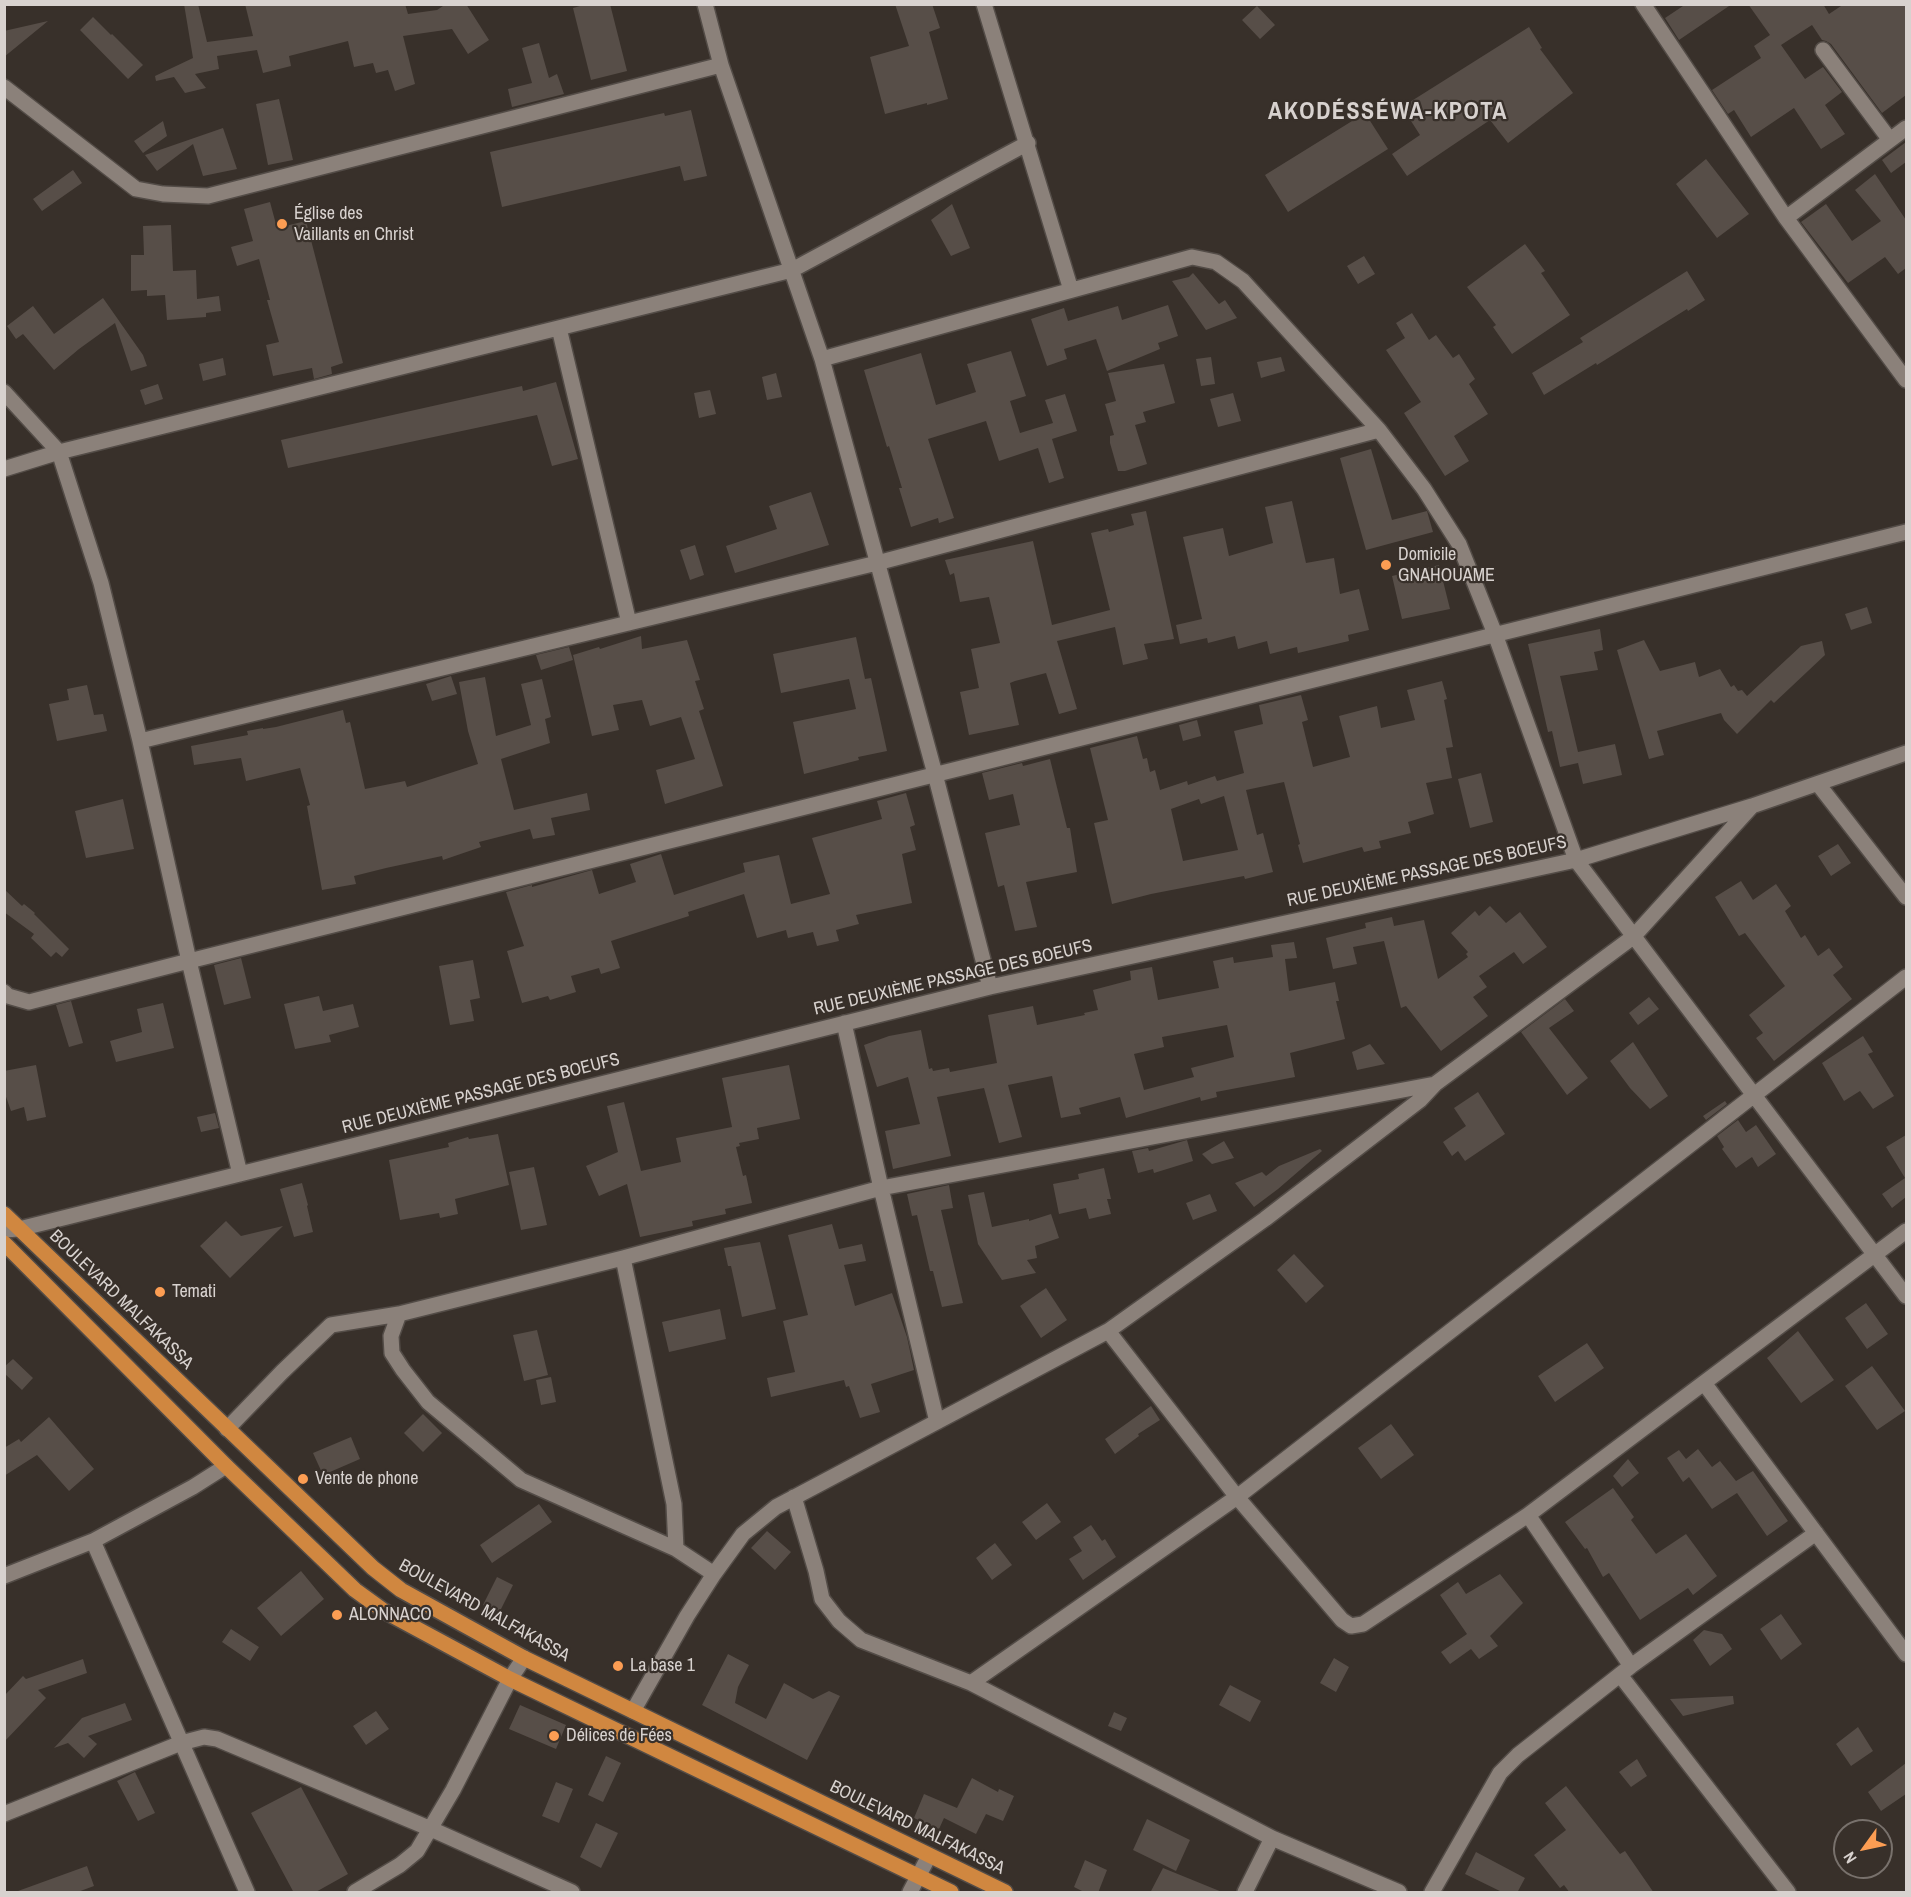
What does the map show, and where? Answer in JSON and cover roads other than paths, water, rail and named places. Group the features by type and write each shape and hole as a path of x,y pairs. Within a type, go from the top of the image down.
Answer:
{"main road":[{"name":"BOULEVARD MALFAKASSA","path":"4,1214 12,1229 382,1575 401,1590 524,1658 1005,1893"},
{"path":"4,1243 226,1466 356,1590 384,1611 510,1680 951,1893"}],"street":[{"path":"705,4 721,65 822,359 935,774 990,987"},
{"path":"984,4 1028,142 1071,290"},
{"path":"1643,4 1786,218 1906,380"},
{"path":"1823,50 1890,140"},
{"path":"4,87 136,189 163,194 208,196 721,65"},
{"path":"1786,218 1906,128"},
{"path":"4,469 59,452 792,270 1028,142"},
{"path":"822,359 1192,256 1216,262 1243,281 1379,430 1424,489 1458,544 1495,634 1576,860 1906,1296"},
{"path":"559,328 629,623"},
{"path":"4,392 59,452 104,593 240,1174"},
{"path":"140,741 878,563 1379,430"},
{"path":"4,992 8,996 28,1002 1906,532"},
{"name":"RUE DEUXIÈME PASSAGE DES BOEUFS","path":"12,1229 990,987 1576,860 1752,806 1906,753"},
{"path":"1818,784 1906,897"},
{"path":"633,1711 687,1616 714,1574 743,1534 776,1507 1108,1331 1265,1219 1420,1100 1435,1084 1633,937 1752,806"},
{"path":"971,1683 1237,1497 1906,977"},
{"path":"844,1023 937,1422"},
{"path":"227,1429 331,1325 399,1314 623,1258 881,1188 1435,1084"},
{"path":"1108,1331 1237,1497 1342,1620 1351,1626 1363,1624 1527,1515 1906,1231"},
{"path":"623,1258 674,1504 676,1549"},
{"path":"399,1314 391,1336 392,1353 428,1402 521,1480 676,1549 714,1574"},
{"path":"1704,1383 1906,1654"},
{"path":"4,1576 93,1541 193,1487 226,1466"},
{"path":"794,1497 822,1599 839,1621 861,1640 971,1683 1272,1838 1399,1893"},
{"path":"1527,1515 1625,1671 1788,1893"},
{"path":"1432,1893 1500,1773 1509,1763 1625,1671 1816,1533"},
{"path":"93,1541 247,1893"},
{"path":"355,1893 400,1865 417,1851 524,1658"},
{"path":"4,1814 181,1743 204,1737 217,1739 431,1829 572,1893"},
{"path":"1245,1893 1272,1838"},
{"path":"910,1893 929,1856"}],"place":[{"name":"Église des Vaillants en Christ","path":"282,224"},
{"name":"Domicile GNAHOUAME","path":"1386,565"},
{"name":"Temati","path":"160,1292"},
{"name":"Vente de phone","path":"303,1479"},
{"name":"ALONNACO","path":"337,1615"},
{"name":"La base 1","path":"618,1666"},
{"name":"Délices de Fées","path":"554,1736"}],"district":[{"name":"AKODÉSSÉWA-KPOTA","path":"1388,113"}]}
